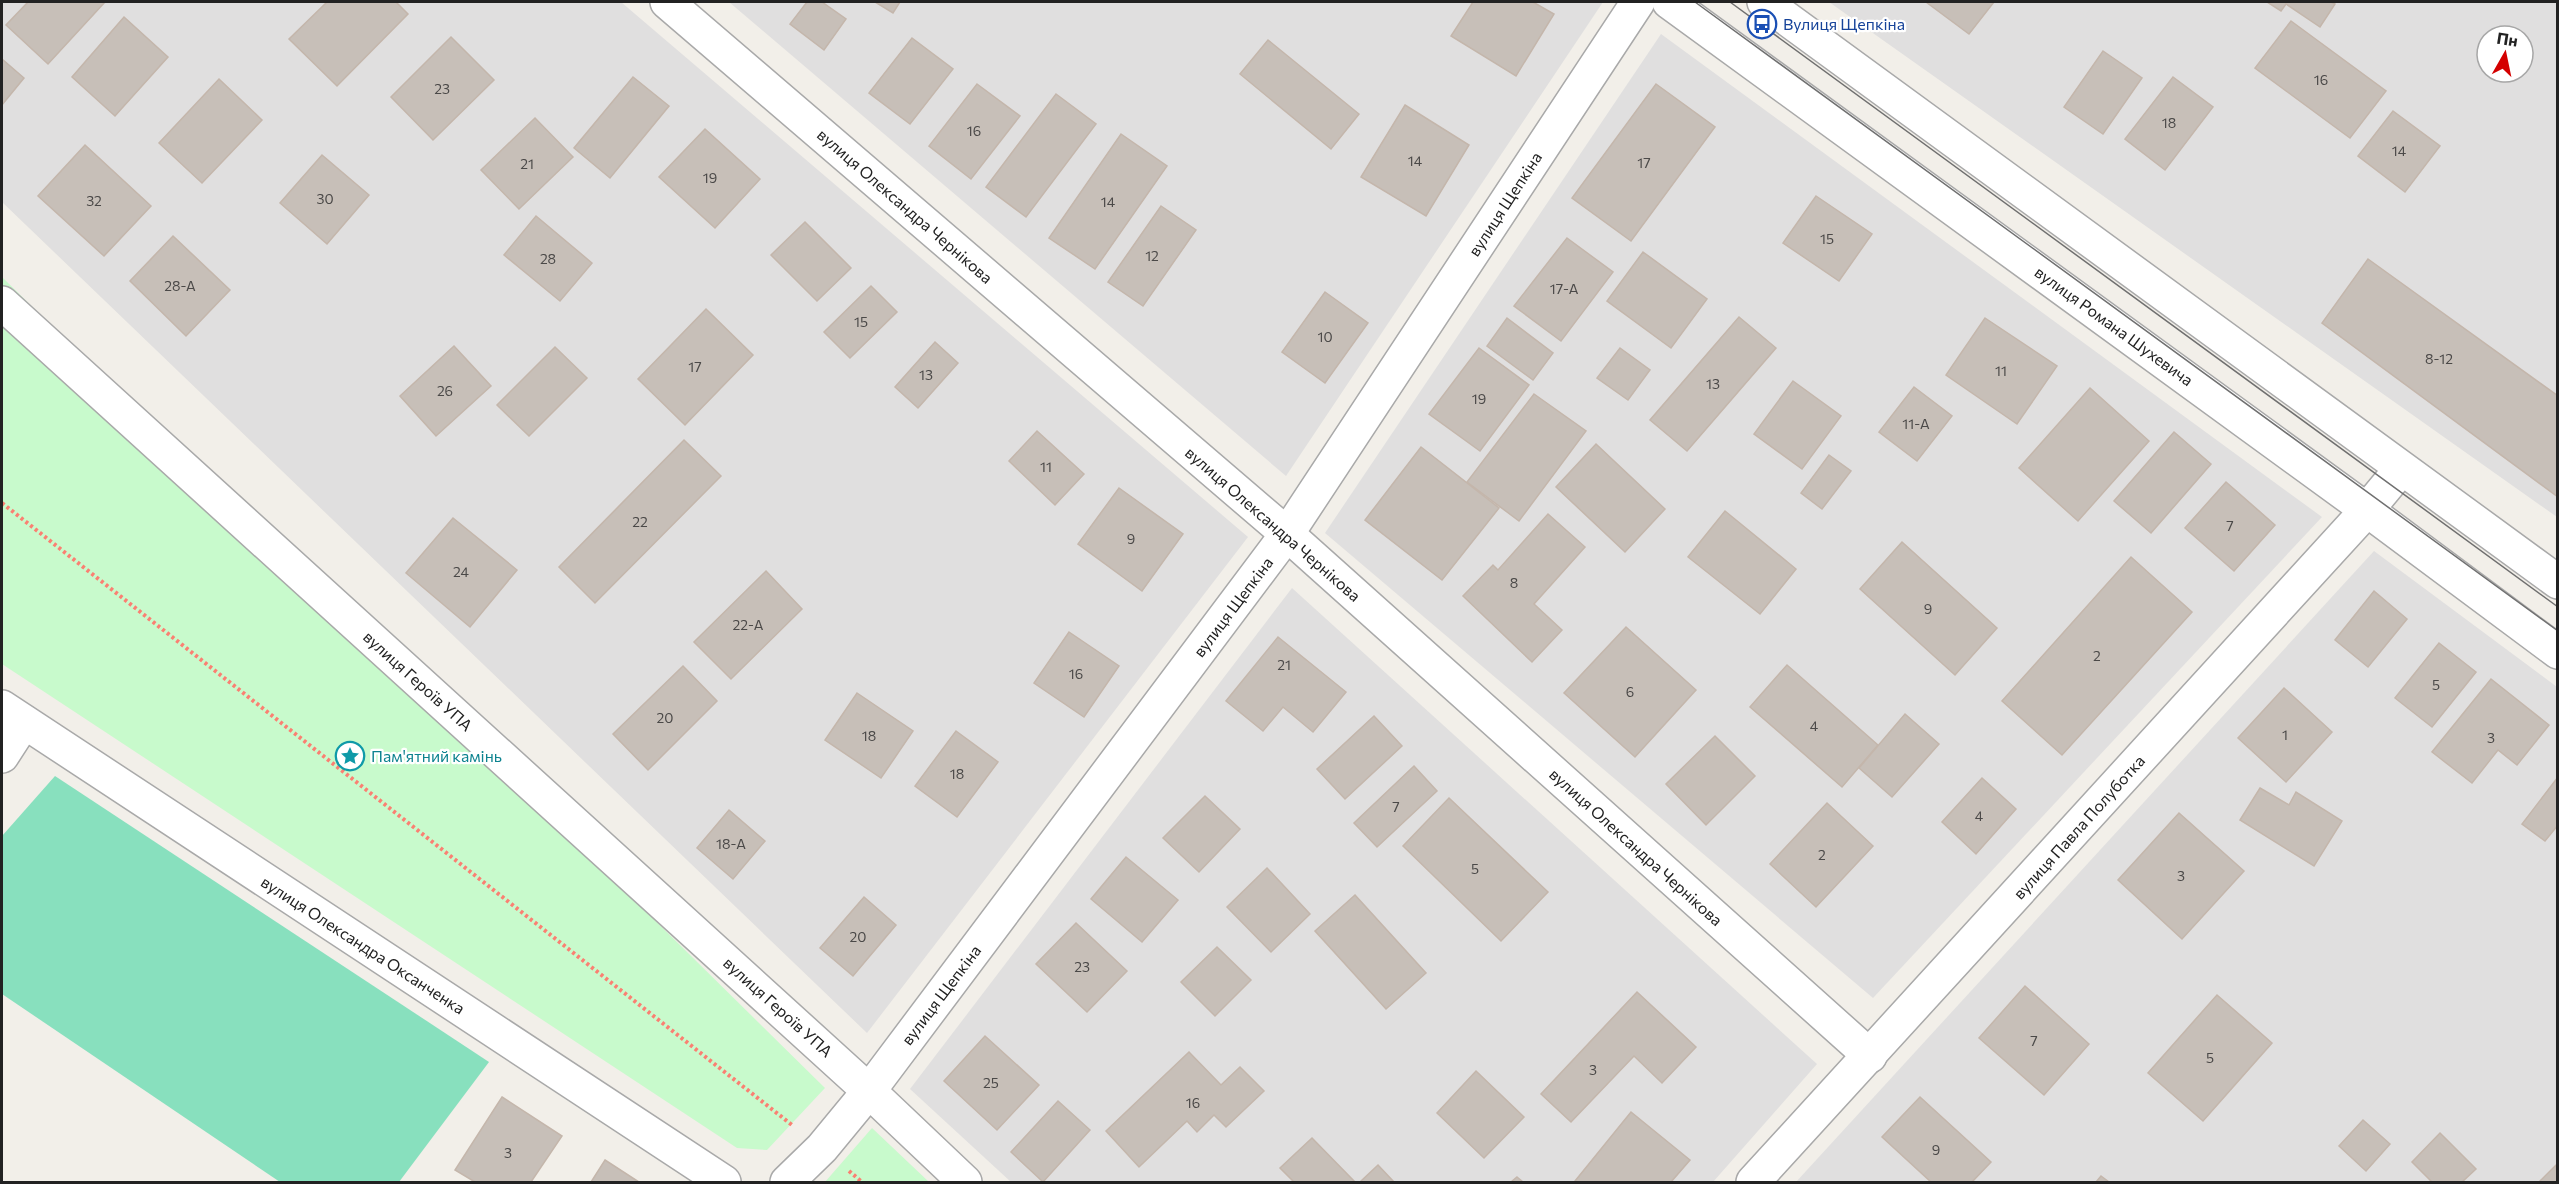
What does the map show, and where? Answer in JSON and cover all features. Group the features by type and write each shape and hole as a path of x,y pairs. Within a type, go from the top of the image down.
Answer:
{"street":[{"name":"вулиця Олександра Чернікова","path":"667,2 1287,534 1870,1056"},
{"name":"вулиця Щепкіна","path":"787,1182 822,1148 869,1091 1287,534 1638,2"},
{"name":"вулиця Романа Шухевича","path":"1669,2 2367,510 2558,652"},
{"path":"1764,2 2558,582"},
{"name":"вулиця Героїв УПА","path":"2,303 869,1091 965,1182"},
{"name":"вулиця Павла Полуботка","path":"1753,1182 2367,510 2401,469"},
{"path":"2,756 13,715"},
{"name":"вулиця Олександра Оксанченка","path":"13,715 724,1182"}],"path":[{"path":"2,503 822,1148"}],"shaded area":[{"path":"2,2 621,2 1248,537 867,1033 2,202"},
{"path":"729,2 1603,2 1286,476"},
{"path":"1829,2 2557,2 2557,517"},
{"path":"1661,34 2322,517 1873,998 1325,533"},
{"path":"2374,551 2557,687 2557,1182 1796,1182"},
{"path":"1292,588 1817,1064 1713,1182 1011,1182 910,1089"}],"green space":[{"path":"2,277 825,1088 767,1150 737,1148 2,664"},
{"path":"55,776 489,1062 399,1182 280,1182 2,994 2,836"},
{"path":"872,1128 929,1182 825,1182"}],"building":[{"path":"28,2 105,2 48,64 6,25"},
{"path":"327,2 396,2 408,14 337,86 289,39"},
{"path":"807,2 822,2 846,19 824,50 790,24"},
{"path":"875,2 900,2 893,13"},
{"path":"1473,2 1533,2 1554,14 1516,76 1451,36"},
{"path":"1926,2 1994,2 1969,34"},
{"path":"2267,2 2331,2 2335,4 2320,27 2286,4 2281,11"},
{"path":"124,17 168,57 115,116 72,77"},
{"path":"2291,21 2386,91 2350,138 2255,68"},
{"path":"451,37 494,80 433,140 391,97"},
{"path":"912,38 953,69 910,124 869,93"},
{"path":"1268,40 1359,114 1331,149 1240,74"},
{"path":"2103,51 2142,78 2103,134 2064,107"},
{"path":"2,59 24,78 2,105"},
{"path":"633,77 669,106 610,178 574,148"},
{"path":"2173,77 2213,107 2165,170 2125,139"},
{"path":"219,79 262,120 202,183 159,143"},
{"path":"977,84 1020,116 971,179 929,146"},
{"path":"1656,84 1715,127 1631,241 1572,198"},
{"path":"1056,94 1096,124 1026,217 986,187"},
{"path":"1405,105 1469,145 1426,216 1361,177"},
{"path":"2393,111 2440,146 2405,192 2358,156"},
{"path":"535,118 573,157 519,209 481,170"},
{"path":"705,129 760,179 715,228 659,177"},
{"path":"1121,134 1167,166 1095,269 1049,238"},
{"path":"85,145 151,206 104,256 38,196"},
{"path":"322,155 369,195 327,244 280,203"},
{"path":"1816,196 1872,234 1839,281 1783,243"},
{"path":"1161,206 1196,230 1143,306 1108,282"},
{"path":"536,216 592,263 560,301 504,255"},
{"path":"805,222 851,268 817,301 771,255"},
{"path":"173,236 230,290 186,336 130,281"},
{"path":"1567,238 1613,272 1561,341 1514,306"},
{"path":"1643,252 1707,299 1671,348 1607,301"},
{"path":"2368,259 2558,396 2558,497 2322,323"},
{"path":"871,286 897,312 850,358 824,332"},
{"path":"1325,292 1368,323 1325,383 1282,352"},
{"path":"706,309 753,355 685,425 638,379"},
{"path":"1739,317 1776,348 1687,451 1650,420"},
{"path":"1507,318 1553,353 1533,380 1487,346"},
{"path":"1985,318 2057,366 2017,424 1946,375"},
{"path":"935,342 958,363 918,408 895,387"},
{"path":"454,346 491,386 436,436 400,396"},
{"path":"555,347 587,378 529,436 497,405"},
{"path":"1479,348 1529,385 1480,451 1429,414"},
{"path":"1620,348 1650,370 1628,400 1597,378"},
{"path":"1793,381 1841,416 1802,469 1754,434"},
{"path":"1914,387 1952,416 1917,461 1879,432"},
{"path":"2090,388 2149,441 2078,521 2019,468"},
{"path":"1534,394 1586,431 1519,521 1467,482"},
{"path":"1037,431 1084,474 1055,505 1009,461"},
{"path":"2174,432 2211,464 2151,533 2114,501"},
{"path":"684,440 721,476 595,603 559,567"},
{"path":"1596,444 1665,509 1625,552 1556,487"},
{"path":"1421,447 1499,508 1442,580 1365,520"},
{"path":"1829,455 1851,471 1822,509 1801,493"},
{"path":"2226,482 2275,525 2234,571 2185,528"},
{"path":"1119,488 1183,534 1142,591 1078,544"},
{"path":"1725,511 1796,569 1760,614 1688,557"},
{"path":"1548,514 1585,547 1534,604 1562,630 1532,662 1463,596 1493,565 1498,570"},
{"path":"453,518 517,570 470,627 406,573"},
{"path":"1902,542 1997,628 1955,675 1860,589"},
{"path":"2131,557 2192,612 2062,755 2002,701"},
{"path":"766,571 802,609 731,679 694,642"},
{"path":"2374,591 2407,619 2368,667 2335,640"},
{"path":"1626,627 1696,690 1635,757 1564,693"},
{"path":"1069,632 1119,666 1084,717 1034,683"},
{"path":"1278,637 1346,692 1313,732 1283,707 1263,731 1226,701"},
{"path":"2439,643 2476,672 2432,727 2395,698"},
{"path":"1787,665 1878,745 1842,787 1750,707"},
{"path":"683,666 717,701 648,770 613,734"},
{"path":"2491,679 2549,725 2517,765 2498,750 2472,783 2432,752"},
{"path":"2284,688 2332,732 2286,782 2238,738"},
{"path":"857,693 913,731 881,778 825,740"},
{"path":"1905,714 1939,744 1892,797 1859,768"},
{"path":"1374,716 1402,746 1345,799 1317,769"},
{"path":"956,731 998,762 957,817 915,786"},
{"path":"1715,736 1755,776 1706,825 1666,784"},
{"path":"1414,766 1437,791 1377,847 1354,823"},
{"path":"2558,777 2558,825 2545,841 2522,824"},
{"path":"1982,778 2016,809 1976,854 1942,822"},
{"path":"2260,788 2289,805 2296,792 2342,821 2314,866 2240,820"},
{"path":"1205,796 1240,829 1199,872 1163,838"},
{"path":"1449,798 1548,892 1501,941 1403,846"},
{"path":"1827,803 1873,846 1816,907 1770,864"},
{"path":"729,810 765,841 733,879 697,848"},
{"path":"2179,813 2244,871 2182,939 2118,880"},
{"path":"1126,857 1178,900 1142,942 1091,899"},
{"path":"1267,868 1310,914 1271,952 1227,907"},
{"path":"1355,895 1426,973 1386,1009 1315,931"},
{"path":"864,897 896,925 853,976 820,948"},
{"path":"1076,923 1127,971 1087,1012 1036,964"},
{"path":"1217,947 1251,980 1215,1016 1181,982"},
{"path":"2025,986 2089,1044 2044,1095 1979,1038"},
{"path":"1637,992 1696,1047 1662,1083 1634,1056 1571,1122 1541,1094"},
{"path":"2217,995 2272,1043 2203,1121 2148,1073"},
{"path":"985,1036 1039,1085 997,1130 944,1081"},
{"path":"1189,1052 1221,1085 1240,1067 1264,1091 1226,1127 1214,1115 1197,1132 1187,1121 1139,1167 1106,1131"},
{"path":"1476,1071 1524,1117 1484,1158 1437,1113"},
{"path":"502,1097 562,1136 531,1182 475,1182 455,1170"},
{"path":"1920,1097 1991,1162 1972,1182 1931,1182 1882,1137"},
{"path":"1058,1101 1090,1130 1043,1182 1011,1152"},
{"path":"1631,1112 1690,1160 1671,1182 1575,1181"},
{"path":"2363,1120 2390,1144 2366,1171 2339,1146"},
{"path":"2440,1133 2476,1169 2462,1182 2432,1182 2412,1162"},
{"path":"1312,1138 1355,1182 1294,1182 1280,1168"},
{"path":"605,1160 639,1182 591,1182"},
{"path":"1378,1165 1394,1182 1360,1182"},
{"path":"2556,1165 2558,1182 2539,1182"},
{"path":"2101,1176 2109,1182 2096,1182"},
{"path":"1517,1177 1523,1182 1511,1182"}],"tram line":[{"path":"1695,2 2558,631"},
{"path":"1730,2 2558,607"}],"place":[{"name":"Вулиця Щепкіна","path":"1762,24"},
{"name":"Пам'ятний камінь","path":"350,756"}]}
